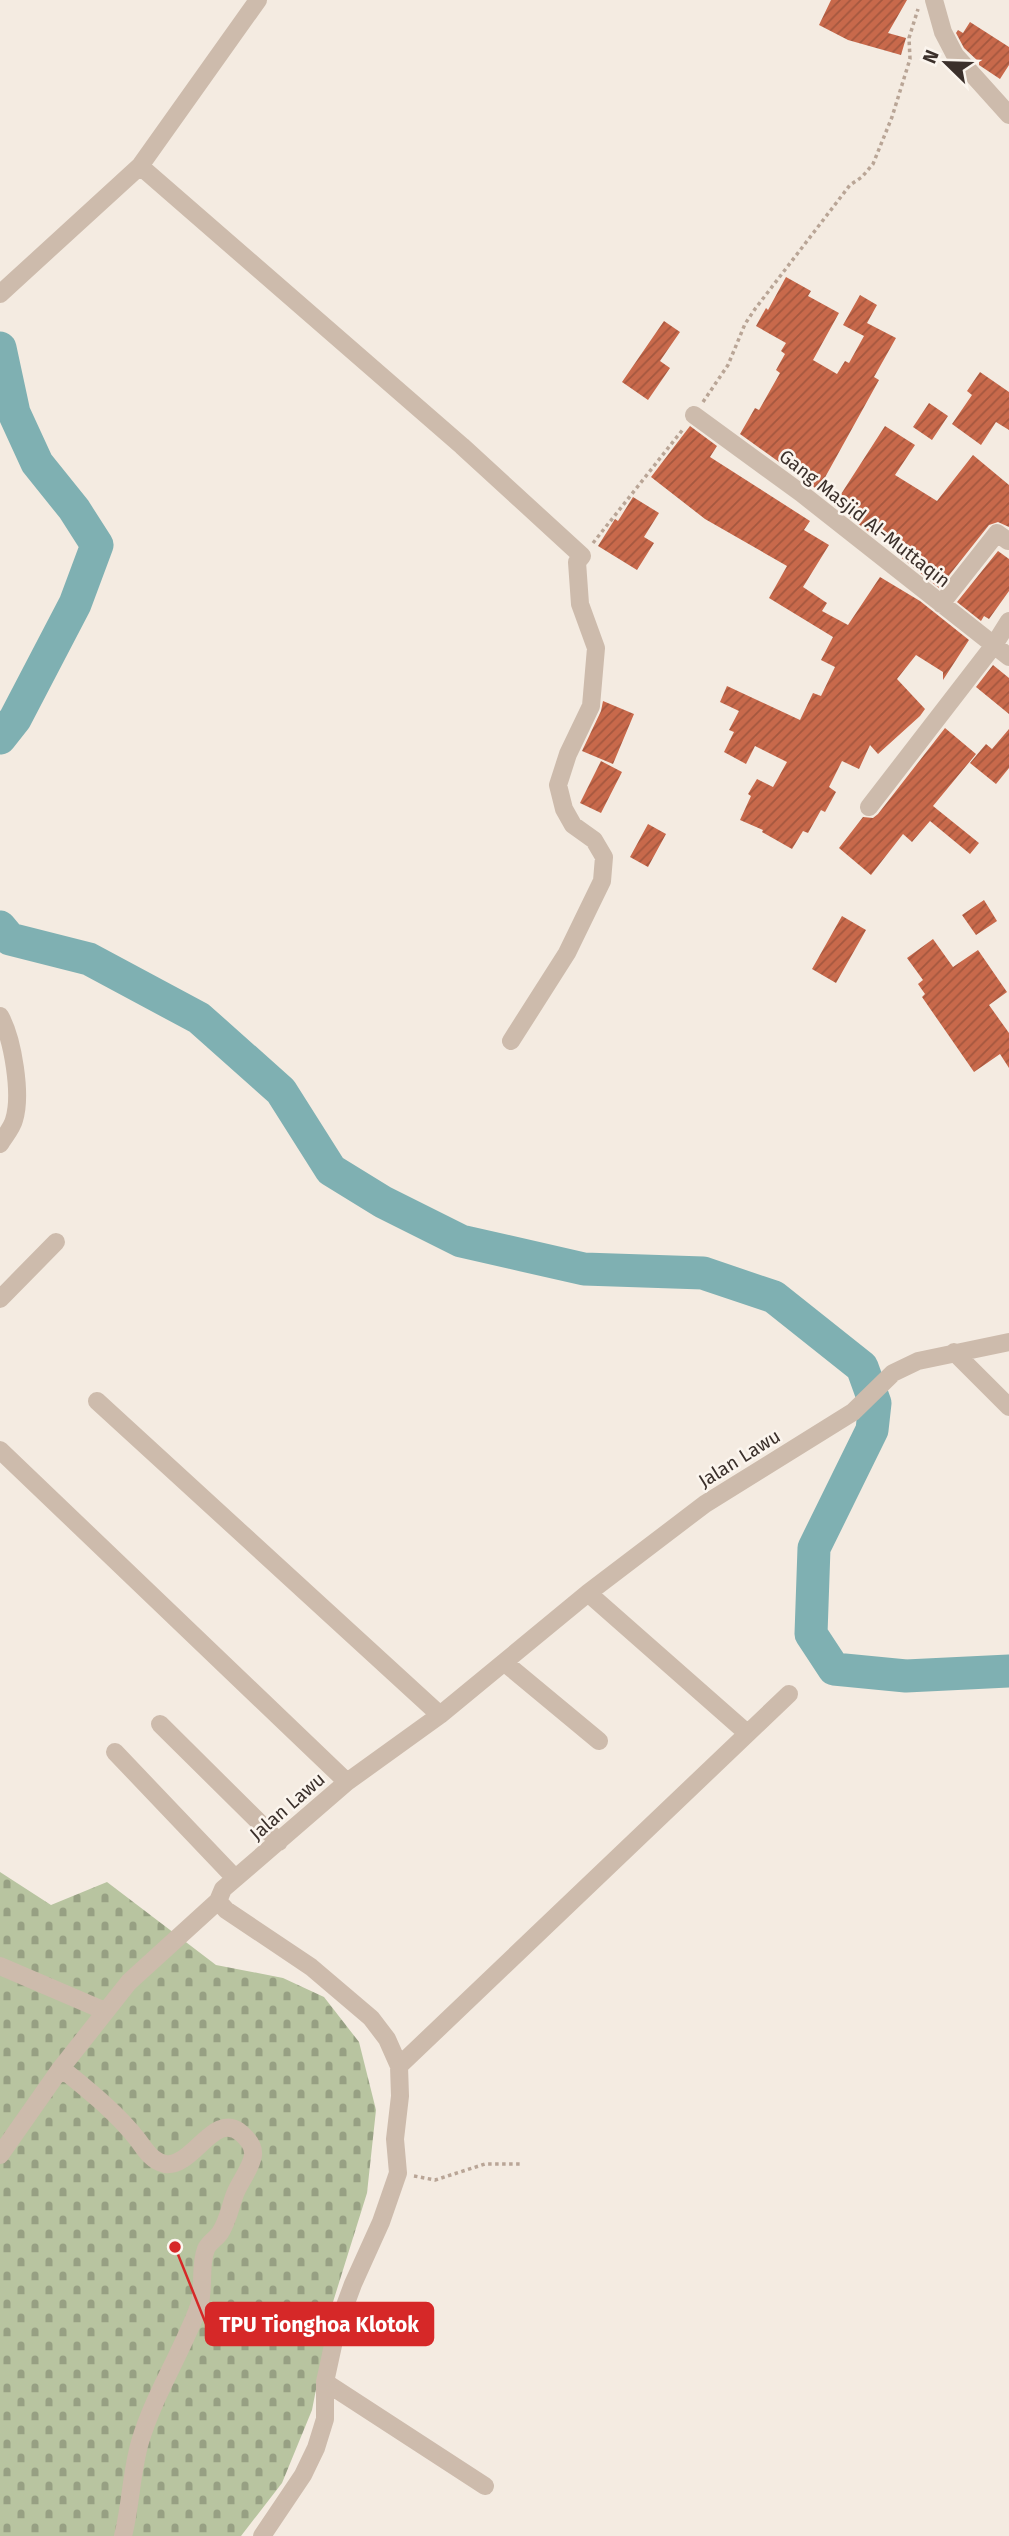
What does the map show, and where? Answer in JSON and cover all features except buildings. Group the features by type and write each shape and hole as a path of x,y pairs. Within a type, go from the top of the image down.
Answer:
{"street":[{"path":"4,290 140,166 258,0"},
{"path":"934,0 943,32 955,55 1009,115"},
{"path":"140,166 462,446 582,556 577,562 580,604 596,648 591,706 568,754 558,785 564,809 573,825 594,840 604,857 601,881 567,953 511,1041"},
{"name":"Gang Masjid Al-Muttaqin","path":"694,415 801,493 1009,657"},
{"path":"941,604 997,533 1009,541"},
{"path":"869,807 1009,621"},
{"path":"0,1016 6,1026 13,1061 16,1097 14,1120 0,1144"},
{"path":"0,1299 56,1242"},
{"name":"Jalan Lawu","path":"0,2155 61,2068 129,1983 218,1901 222,1889 347,1782 440,1715 588,1593 705,1504 853,1412 893,1373 918,1361 1009,1342"},
{"path":"954,1352 1009,1407"},
{"path":"97,1401 440,1715"},
{"path":"0,1450 347,1782"},
{"path":"588,1593 747,1733"},
{"path":"505,1663 599,1741"},
{"path":"399,2066 789,1694"},
{"path":"160,1724 279,1842"},
{"path":"115,1752 236,1878"},
{"path":"218,1901 226,1910 311,1967 371,2018 387,2039 399,2066 400,2096 395,2139 398,2173 381,2222 337,2327 325,2382 326,2419 316,2448 303,2475 262,2536"},
{"path":"0,1966 105,2011"},
{"path":"61,2068 123,2121 153,2159 165,2164 176,2163 188,2157 206,2138 229,2127 239,2130 251,2142 253,2154 224,2225 208,2245 204,2258 204,2288 198,2307 140,2442 123,2536"},
{"path":"325,2382 485,2486"}],"path":[{"path":"582,556 694,415 728,365 745,324 755,309 850,185 862,177 873,164 892,117 910,59 909,38 921,0"},
{"path":"398,2173 435,2180 485,2164 520,2164"}],"green space":[{"path":"0,1872 51,1905 107,1882 216,1965 283,1978 324,1997 359,2042 376,2110 367,2193 333,2302 312,2410 282,2483 241,2536 0,2536"}],"waterway":[{"path":"0,348 14,413 37,463 74,509 97,545 75,604 15,719 0,738"},
{"path":"0,927 10,939 89,959 199,1018 281,1091 331,1170 383,1202 461,1241 584,1269 703,1273 774,1297 862,1367 875,1403 872,1430 814,1548 811,1634 834,1669 906,1676 1009,1671"}],"place":[{"name":"TPU Tionghoa Klotok","path":"175,2247"}]}
